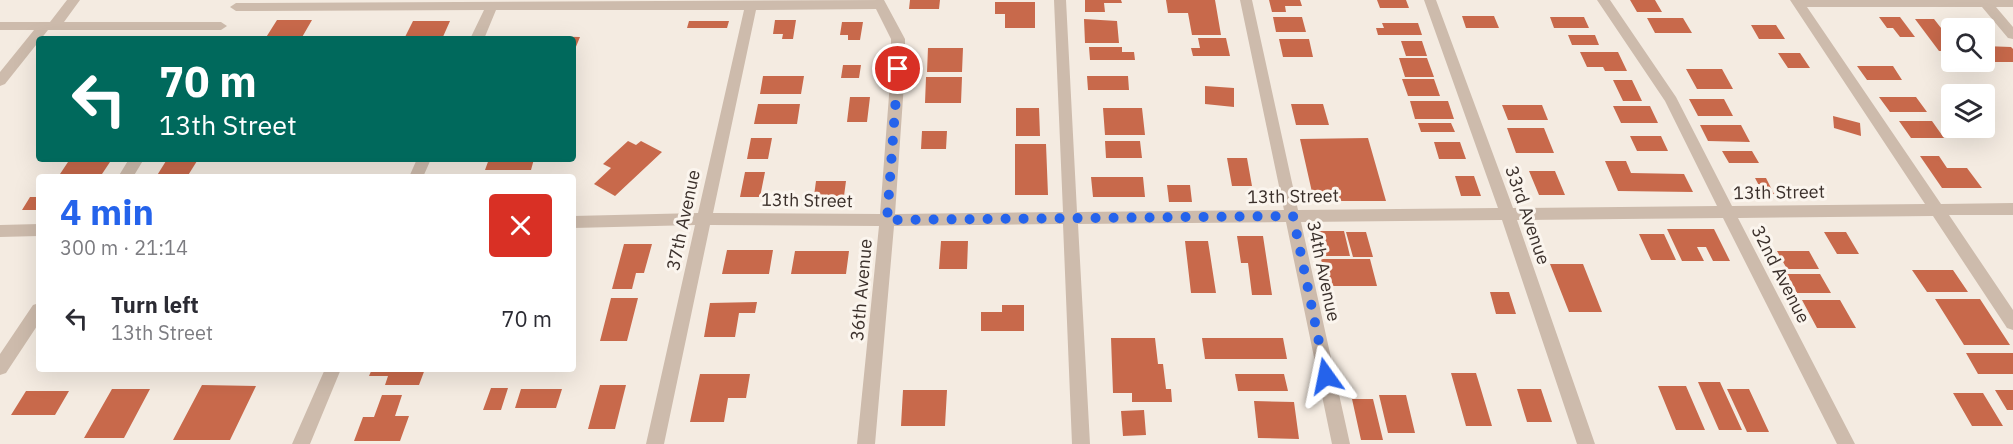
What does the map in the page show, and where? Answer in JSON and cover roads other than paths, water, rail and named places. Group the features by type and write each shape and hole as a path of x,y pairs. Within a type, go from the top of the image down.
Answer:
{"street":[{"path":"40,36 74,0"},
{"path":"1060,0 1081,444"},
{"name":"34th Avenue","path":"1246,0 1341,444"},
{"name":"33rd Avenue","path":"1430,0 1507,213 1586,444"},
{"name":"32nd Avenue","path":"1603,0 1671,100 1846,444"},
{"path":"214,36 238,4 492,6 587,2 751,5 879,2"},
{"name":"36th Avenue","path":"866,444 887,220 898,69 898,39 879,2"},
{"path":"1798,2 2013,3"},
{"path":"1798,2 2013,323"},
{"path":"1985,2 2013,35"},
{"name":"37th Avenue","path":"654,444 751,5"},
{"path":"478,36 492,6"},
{"path":"0,26 220,26"},
{"path":"0,81 36,41"},
{"name":"13th Street","path":"576,222 2013,209"},
{"path":"0,231 36,230"},
{"path":"0,368 36,314"},
{"path":"301,444 332,372"}]}
